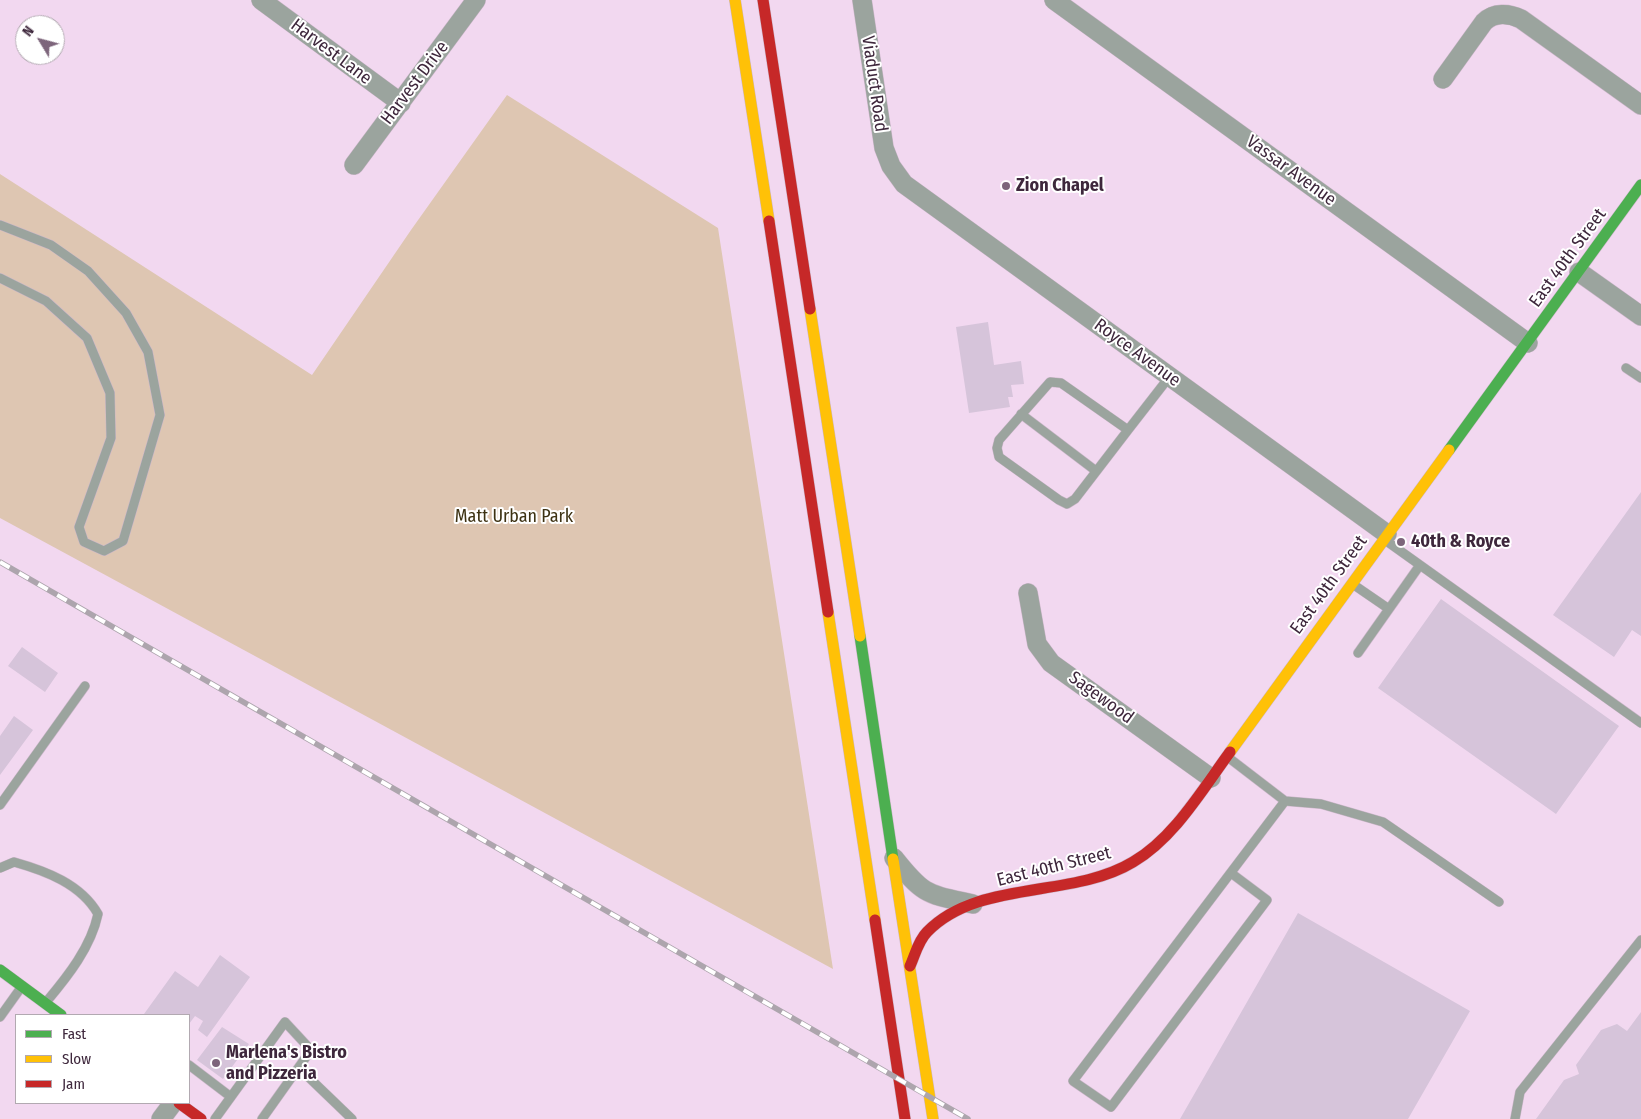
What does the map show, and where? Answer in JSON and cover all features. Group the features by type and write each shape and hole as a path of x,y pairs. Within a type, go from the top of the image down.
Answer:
{"main road":[{"path":"735,0 905,1119"},
{"path":"763,0 932,1119"},
{"name":"East 40th Street","path":"910,966 917,948 927,932 938,923 974,904 1089,880 1118,870 1155,848 1211,778 1641,185"},
{"path":"0,970 60,1014"},
{"path":"180,1104 201,1119"}],"street":[{"name":"Harvest Lane","path":"261,0 401,103"},
{"name":"Harvest Drive","path":"354,165 476,0"},
{"name":"Viaduct Road","path":"862,0 882,136 891,166"},
{"name":"Vassar Avenue","path":"1054,0 1528,343"},
{"path":"1443,79 1484,22 1488,18 1506,14 1521,19 1641,105"},
{"name":"Royce Avenue","path":"891,166 904,184 917,195 1170,376 1386,537"},
{"path":"1579,272 1641,316"},
{"name":"Sagewood","path":"1028,593 1038,644 1051,663 1211,778"},
{"path":"893,856 912,880 924,891 932,895 974,904"},
{"path":"161,1119 172,1104"}],"lane":[{"path":"0,225 51,245 88,271 126,313 148,352 160,415 123,541 104,551 84,542 79,527 111,438 110,393 87,338 46,301 0,278"},
{"path":"1626,368 1641,378"},
{"path":"1128,430 1060,382 1050,382 1020,414 999,440 996,448 1000,457 1058,500 1067,504 1075,499 1170,376"},
{"path":"1020,414 1096,471"},
{"path":"1386,537 1420,565 1641,723"},
{"path":"1358,653 1420,565"},
{"path":"1352,584 1389,609"},
{"path":"0,805 85,686"},
{"path":"1226,756 1285,801 1321,804 1383,822 1499,902"},
{"path":"1230,873 1267,900 1111,1107 1073,1081 1230,873 1285,801"},
{"path":"0,868 14,862 64,880 92,904 98,914 88,942 66,978 45,1003"},
{"path":"1515,1119 1520,1092 1641,940"},
{"path":"0,1017 22,986"},
{"path":"215,1119 285,1022 311,1050 262,1119"},
{"path":"190,1066 231,1097"},
{"path":"299,1068 352,1119"}],"green space":[{"name":"Matt Urban Park","path":"507,95 718,228 833,969 0,518 0,174 312,375 411,230"}],"building":[{"path":"988,322 994,365 1021,361 1024,384 1011,385 1013,397 1008,397 1010,407 969,413 956,327"},
{"path":"1641,492 1641,636 1632,630 1614,657 1553,615"},
{"path":"1441,599 1619,726 1556,814 1378,688"},
{"path":"22,647 58,673 45,692 8,666"},
{"path":"14,716 33,730 0,775 0,736"},
{"path":"1298,913 1470,1011 1408,1119 1180,1119"},
{"path":"220,955 250,977 207,1037 198,1030 203,1021 195,1016 190,1023 190,1014 144,1014 175,971 198,987"},
{"path":"1641,1012 1641,1119 1536,1119 1564,1080 1579,1074 1576,1065 1601,1030 1617,1024 1627,1031"},
{"path":"222,1027 249,1044 223,1079 197,1060"}],"railway":[{"path":"0,562 968,1119"}],"traffic: fast":[{"path":"1449,450 1641,185"},
{"path":"860,636 893,859"},
{"path":"0,970 60,1014"}],"traffic: slow":[{"path":"735,0 769,221"},
{"path":"810,309 860,636"},
{"path":"1230,752 1449,450"},
{"path":"828,612 875,920"},
{"path":"893,859 933,1119"}],"traffic: jam":[{"path":"763,0 810,309"},
{"path":"769,221 828,612"},
{"path":"910,966 924,936 948,915 972,904 999,896 1082,881 1109,873 1133,862 1148,852 1174,827 1230,752"},
{"path":"875,920 905,1119"},
{"path":"180,1104 201,1119"}],"place":[{"name":"Zion Chapel","path":"1006,186"},
{"name":"40th & Royce","path":"1401,542"},
{"name":"Marlena's Bistro and Pizzeria","path":"216,1063"}]}
